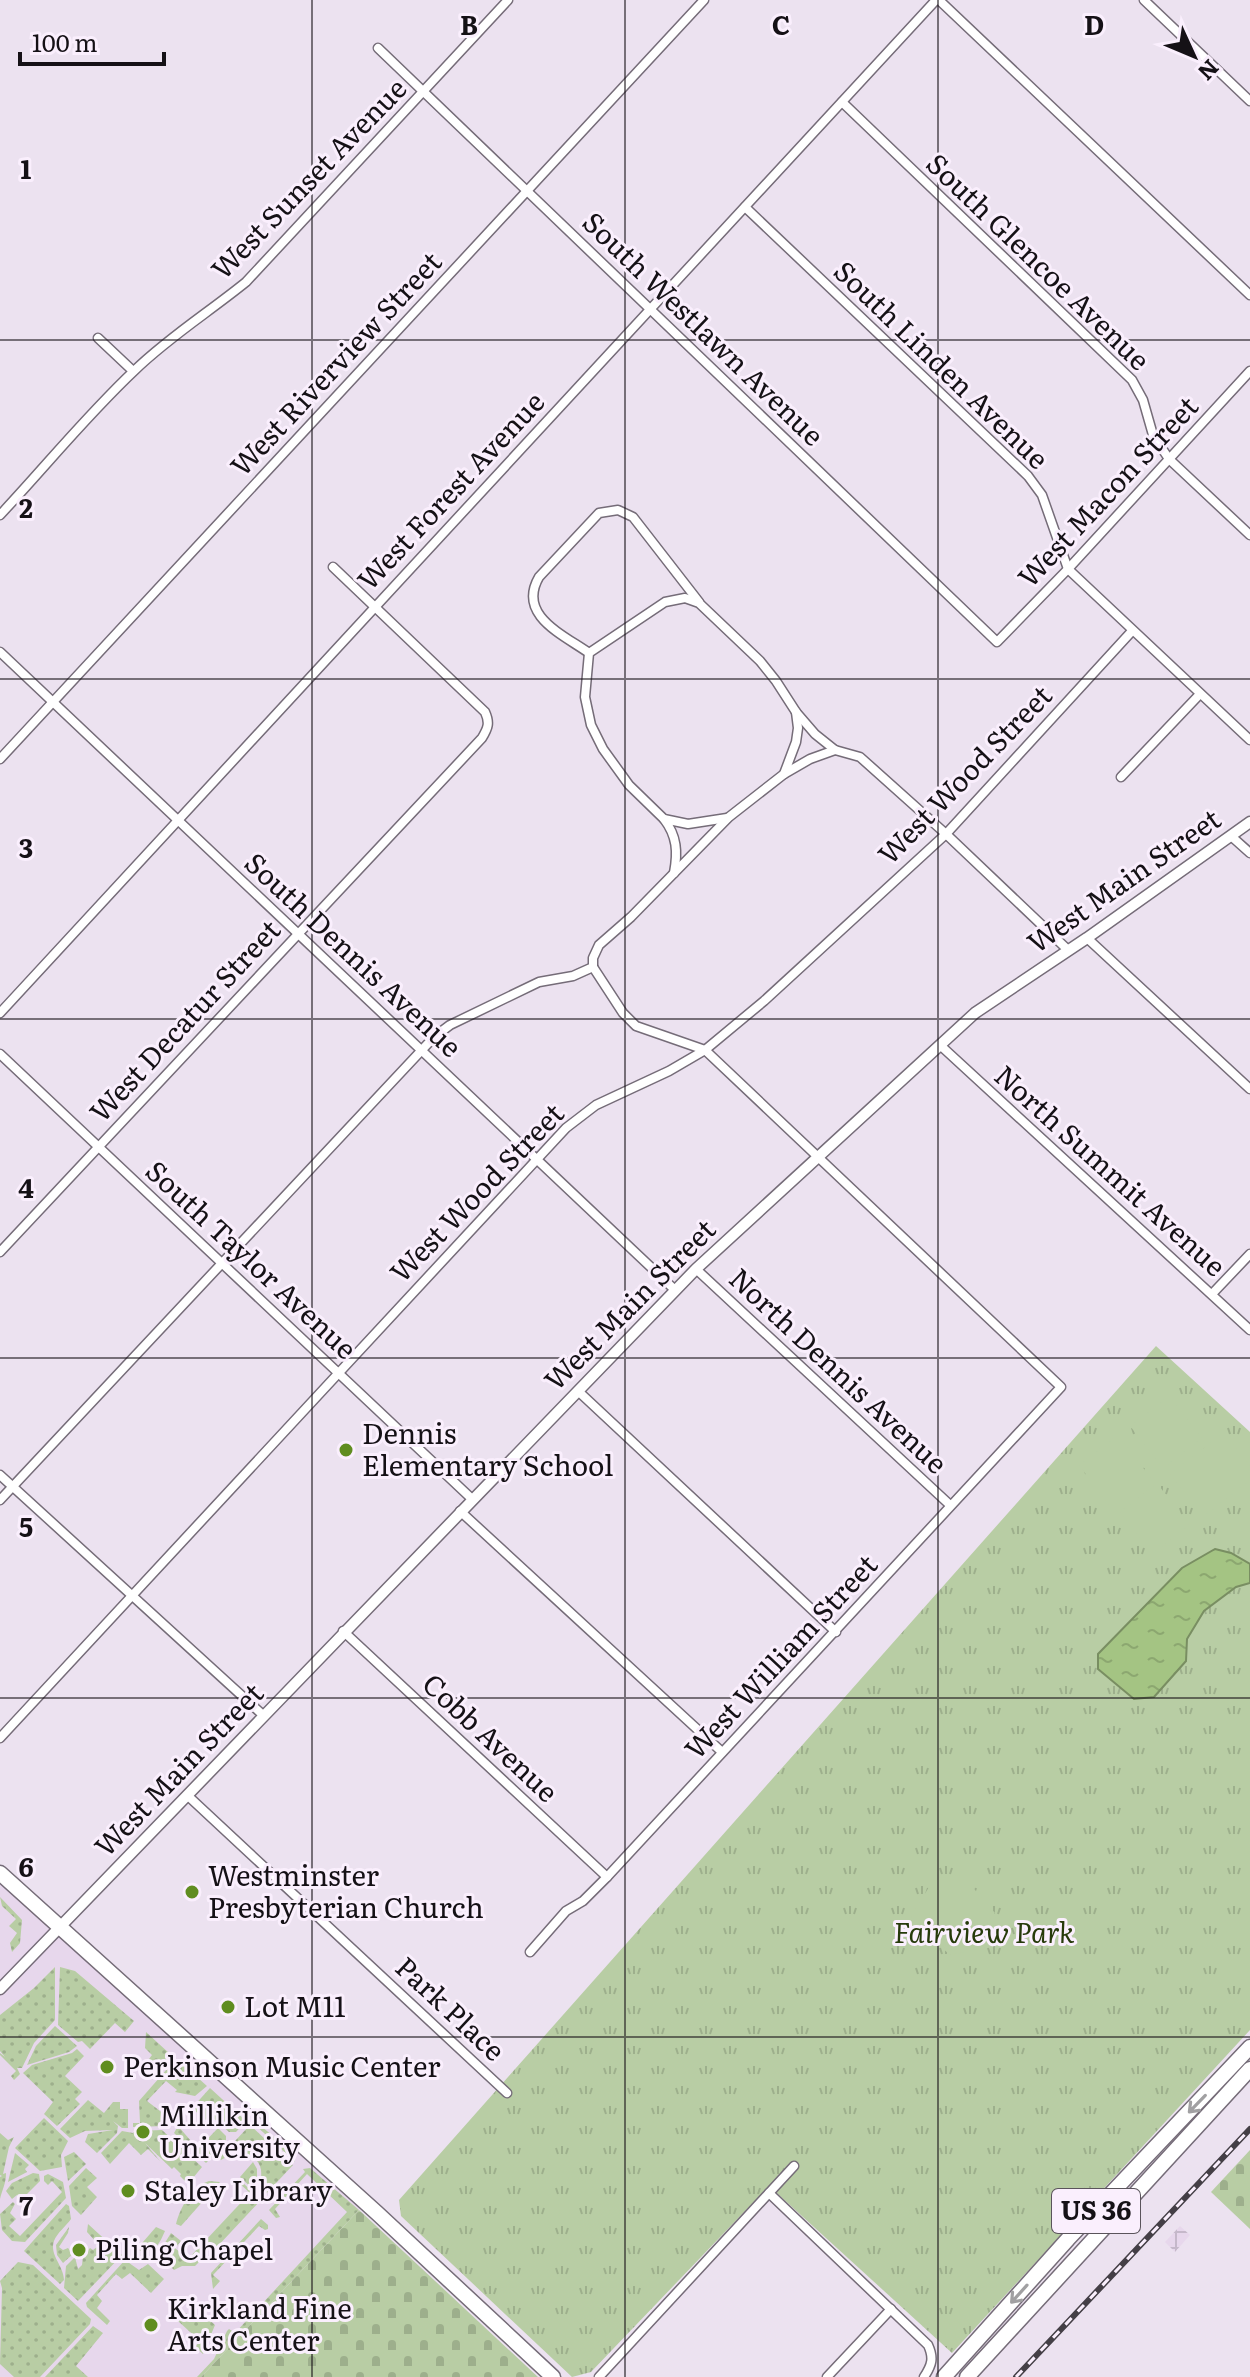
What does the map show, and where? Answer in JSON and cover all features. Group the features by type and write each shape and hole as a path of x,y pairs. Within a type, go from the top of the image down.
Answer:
{"main road":[{"path":"0,1873 368,2205 553,2377"},
{"name":"US 36","path":"944,2377 1068,2239 1250,2047"},
{"name":"US 36","path":"967,2377 1250,2069"}],"street":[{"name":"West Sunset Avenue","path":"0,515 133,371 180,330 215,308 246,282 508,0"},
{"name":"West Riverview Street","path":"0,759 704,0"},
{"name":"West Forest Avenue","path":"0,1013 938,0"},
{"path":"938,0 1250,295"},
{"path":"1144,0 1250,101"},
{"name":"South Westlawn Avenue","path":"378,48 997,642"},
{"name":"South Glencoe Avenue","path":"842,102 1132,380 1143,400 1153,435 1169,459 1250,535"},
{"name":"South Linden Avenue","path":"745,207 1028,476 1042,495 1068,569 1250,740"},
{"path":"98,338 133,371"},
{"name":"West Macon Street","path":"997,642 1250,371"},
{"path":"589,653 536,612 532,600 533,587 599,513 618,510 633,517 699,603 760,661 815,734 835,750 860,757 1068,950"},
{"path":"333,567 374,607"},
{"path":"589,653 665,602 685,598 699,603"},
{"name":"West Decatur Street","path":"0,1252 488,729 489,720 485,712 374,607"},
{"name":"West Wood Street","path":"0,1738 338,1372 580,1116 705,1050 764,1001 946,834 1132,631"},
{"name":"South Dennis Avenue","path":"0,652 675,1290"},
{"path":"589,653 585,697 591,725 603,749 629,785 664,819 677,843 674,873"},
{"path":"1121,777 1200,694"},
{"path":"784,774 796,742 796,712"},
{"path":"819,1156 705,1050 636,1026 623,1013 593,967 593,958 599,945 631,917 729,817 784,774 810,759 835,750"},
{"path":"664,819 688,824 729,817"},
{"name":"West Main Street","path":"0,1989 696,1269 975,1013 1250,822"},
{"path":"1231,836 1250,853"},
{"path":"1087,938 1250,1089"},
{"path":"0,1500 422,1050 450,1025 539,982 573,976 593,967"},
{"name":"North Summit Avenue","path":"940,1045 1250,1330"},
{"name":"South Taylor Avenue","path":"0,1054 472,1499"},
{"name":"West William Street","path":"530,1952 566,1911 583,1901 607,1877 1061,1387 819,1156"},
{"path":"1212,1294 1250,1254"},
{"name":"North Dennis Avenue","path":"696,1269 950,1505"},
{"path":"578,1391 836,1632"},
{"path":"0,1475 264,1716"},
{"path":"460,1511 722,1752"},
{"name":"Cobb Avenue","path":"343,1631 607,1877"},
{"name":"Park Place","path":"187,1795 507,2093"},
{"path":"599,2377 794,2166"},
{"path":"769,2193 928,2345 933,2355 924,2377"},
{"path":"827,2377 891,2309"}],"shaded area":[{"name":"Millikin University","path":"0,1873 364,2204 201,2377 0,2377"},
{"path":"1180,2226 1190,2235 1175,2252 1165,2242"}],"green space":[{"name":"Fairview Park","path":"1156,1346 1250,1432 1250,2030 952,2353 769,2186 591,2372 572,2377 401,2216 399,2200"},
{"path":"1169,1396 1202,1438 1163,1468 1130,1426"},
{"path":"1224,1432 1250,1466 1250,1480 1203,1517 1170,1474"},
{"path":"1118,1435 1151,1478 1111,1508 1079,1465"},
{"path":"1157,1483 1189,1525 1152,1554 1120,1512"},
{"path":"962,1875 995,1913 964,1952 950,1955 914,1923 911,1916 934,1879"},
{"path":"0,1897 22,1920 20,1943 12,1952 10,1943 17,1933 9,1926 16,1919 2,1906"},
{"path":"55,1967 55,2020 34,2043 22,2068 17,2068 20,2074 14,2080 11,2076 16,2071 0,2055 5,2057 0,2051 0,2015"},
{"path":"60,1967 75,1971 134,2021 125,2032 115,2023 90,2049 58,2025"},
{"path":"55,2026 77,2046 69,2052 27,2065 36,2046"},
{"path":"146,2032 170,2054 160,2068 149,2059 152,2055 145,2048"},
{"path":"77,2049 84,2056 65,2076 82,2092 75,2099 80,2104 57,2126 44,2114 53,2102 23,2073 32,2065"},
{"path":"178,2060 207,2086 195,2096 175,2092 177,2090 166,2081 147,2101 173,2121 166,2126 133,2127 133,2123 140,2123 139,2101"},
{"path":"210,2088 246,2121 236,2132 229,2132 210,2115 205,2120 192,2108"},
{"path":"88,2100 104,2113 113,2102 120,2102 120,2109 128,2109 128,2128 122,2128 113,2121 118,2126 117,2133 97,2153 85,2142 88,2134 113,2130 85,2131 70,2138 60,2129"},
{"path":"44,2118 68,2141 61,2155 62,2167 40,2171 15,2148"},
{"path":"254,2120 294,2154 295,2162 252,2122"},
{"path":"250,2125 293,2165 263,2197 261,2170 255,2159 245,2155 219,2158"},
{"path":"178,2126 198,2149 218,2128 226,2136 226,2143 206,2163 174,2133"},
{"path":"162,2130 202,2167 188,2184 174,2167 172,2169 145,2143 160,2161 148,2149 141,2155 129,2143 110,2164 101,2153 122,2131"},
{"path":"0,2133 8,2140 14,2137 9,2147 0,2199 2,2176"},
{"path":"1250,2150 1250,2229 1211,2192"},
{"path":"74,2152 86,2164 68,2181 64,2157"},
{"path":"15,2153 29,2165 25,2169 27,2172 8,2182"},
{"path":"253,2162 257,2169 257,2193 240,2177"},
{"path":"86,2168 97,2178 87,2187 97,2197 81,2215 72,2206 69,2186"},
{"path":"310,2168 359,2210 201,2377 197,2377 214,2359 227,2331 229,2329 235,2333 347,2212 307,2174 275,2209 280,2217 276,2218 269,2210 305,2172 303,2169"},
{"path":"33,2173 39,2174 40,2181 21,2200 17,2199 17,2195 12,2199 6,2191 12,2183"},
{"path":"48,2174 63,2182 66,2198 25,2242 12,2241 2,2230 0,2214 13,2202 15,2204 10,2213 16,2219 9,2226 20,2236 62,2192 52,2181 48,2185 44,2181 44,2176"},
{"path":"209,2181 220,2182 181,2226 176,2224 188,2198"},
{"path":"242,2182 261,2200 216,2248 212,2248 205,2241 250,2193 240,2184"},
{"path":"66,2204 71,2219 57,2235 53,2246 64,2280 60,2284 24,2251"},
{"path":"359,2210 538,2377 201,2377"},
{"path":"261,2219 268,2229 259,2226 213,2275 220,2281 213,2289 211,2273"},
{"path":"88,2224 122,2255 78,2301 64,2288 66,2266 75,2257 78,2269 83,2256 90,2248 93,2250 97,2247 87,2232"},
{"path":"69,2227 59,2247 63,2250 68,2248 73,2254 63,2263 57,2255 56,2245"},
{"path":"156,2227 165,2231 157,2245 147,2251 136,2250"},
{"path":"171,2233 181,2241 175,2248 188,2259 200,2246 208,2253 195,2266 182,2266 174,2270 158,2254"},
{"path":"125,2260 139,2270 148,2264 164,2279 151,2293 130,2273 122,2279 116,2274 97,2295 102,2301 97,2308 110,2321 107,2325 86,2303"},
{"path":"18,2262 33,2265 91,2319 90,2324 40,2377 14,2377 0,2364 0,2281"},
{"path":"186,2313 191,2318 194,2315 197,2318 202,2313 215,2325 203,2354 195,2347 200,2341 178,2321"},
{"path":"93,2326 103,2333 76,2366 88,2377 45,2377"}],"water":[{"path":"1215,1549 1231,1553 1250,1564 1250,1583 1236,1587 1204,1611 1187,1639 1186,1661 1154,1697 1134,1699 1098,1669 1098,1654 1182,1568"}],"railway":[{"path":"1016,2377 1250,2129"}],"place":[{"name":"Dennis Elementary School","path":"346,1450"},
{"name":"Westminster Presbyterian Church","path":"192,1892"},
{"name":"Lot M11","path":"228,2007"},
{"name":"Perkinson Music Center","path":"107,2067"},
{"name":"Millikin University","path":"143,2132"},
{"name":"Staley Library","path":"128,2191"},
{"name":"Piling Chapel","path":"79,2250"},
{"name":"Kirkland Fine Arts Center","path":"151,2325"}]}
